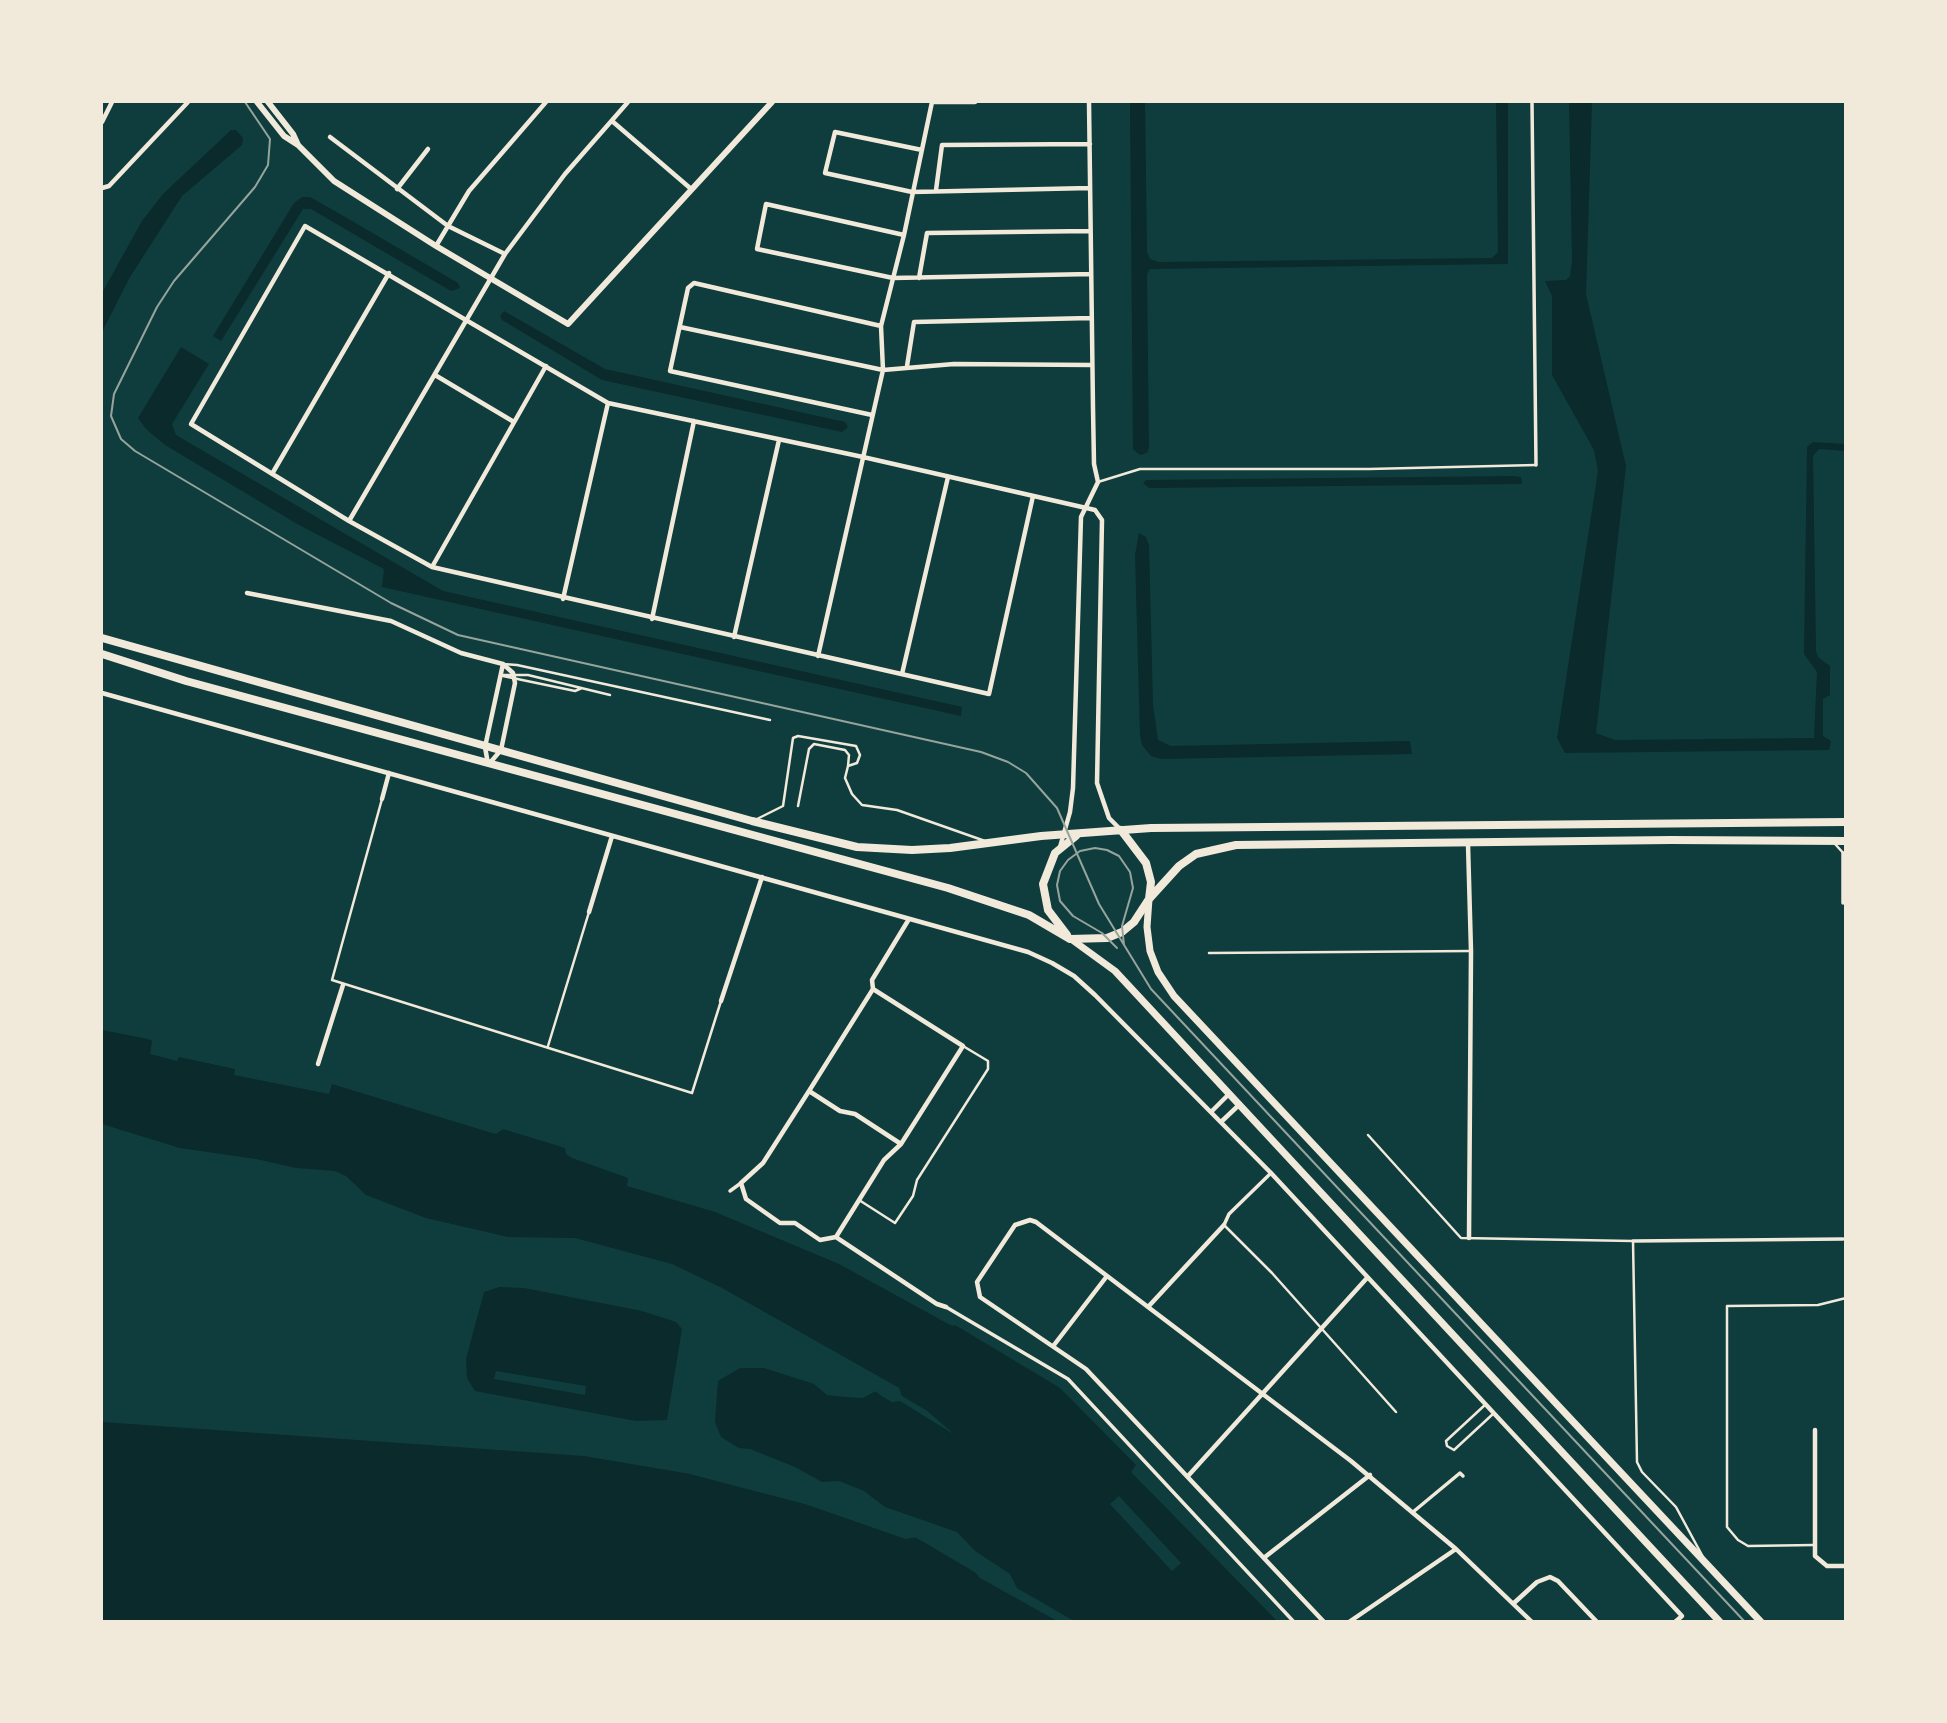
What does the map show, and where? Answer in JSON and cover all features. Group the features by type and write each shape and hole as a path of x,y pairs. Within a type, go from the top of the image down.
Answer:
{"main road":[{"path":"102,638 752,821 857,847 912,850 1121,830 1846,822"},
{"path":"102,654 186,681 948,888 1029,915 1070,939 1115,971 1720,1622"},
{"path":"1121,830 1146,863 1151,882 1147,928 1150,951 1158,972 1174,996 1761,1622"},
{"path":"1070,939 1048,910 1043,893 1044,877 1059,848 1076,835"},
{"path":"1070,939 1107,938 1122,932 1134,922 1149,899 1185,861 1196,853 1220,847 1657,840 1846,841"}],"street":[{"path":"102,122 113,102"},
{"path":"102,188 109,186 188,102"},
{"path":"257,102 284,136 298,145 334,181 436,246 568,324 690,188 772,102"},
{"path":"268,102 293,134 298,145"},
{"path":"436,246 469,191 546,102"},
{"path":"349,521 505,254 565,174 628,102"},
{"path":"818,656 883,370 881,326 904,235 932,102 975,102"},
{"path":"1059,848 1060,835 1068,821 1073,788 1081,517 1098,482 1094,464 1089,102"},
{"path":"1532,102 1536,465"},
{"path":"612,121 690,188"},
{"path":"922,150 835,132 825,173 912,192 1090,188"},
{"path":"330,137 448,226 505,254"},
{"path":"936,190 942,145 1090,144"},
{"path":"397,189 428,149"},
{"path":"904,235 766,204 757,249 892,278 1091,274"},
{"path":"1033,496 989,694 432,567 349,521 191,424 305,226 608,403 863,457 1095,510 1102,520 1097,783 1109,818 1121,830"},
{"path":"919,278 927,233 1090,231"},
{"path":"272,474 389,273"},
{"path":"873,415 670,371 688,288 694,283 881,326"},
{"path":"907,366 914,322 1091,318"},
{"path":"680,327 883,370 907,366 1092,365"},
{"path":"432,567 546,366"},
{"path":"435,375 514,422"},
{"path":"563,599 608,403"},
{"path":"652,619 694,421"},
{"path":"734,637 779,440"},
{"path":"902,674 948,477"},
{"path":"247,593 391,621 461,653 503,664 513,673 515,679 500,750 488,764"},
{"path":"488,764 485,747 503,664"},
{"path":"102,693 1028,952 1052,963 1073,976 1115,1015 1271,1173 1682,1616 1675,1622"},
{"path":"382,799 389,773"},
{"path":"1060,835 1068,821"},
{"path":"589,912 612,836"},
{"path":"1468,843 1471,951 1469,1238"},
{"path":"1843,903 1844,855"},
{"path":"721,1001 762,877"},
{"path":"730,1191 763,1163 873,989 872,980 909,919"},
{"path":"318,1064 343,985"},
{"path":"836,1237 884,1160 901,1144 963,1046 873,989"},
{"path":"809,1091 840,1111 855,1114 901,1144"},
{"path":"1211,1112 1230,1093"},
{"path":"1221,1122 1240,1104"},
{"path":"1148,1307 1224,1225 1229,1214 1271,1173"},
{"path":"741,1183 746,1199 780,1223 795,1223 820,1240 836,1237 903,1282 1068,1379 1294,1622"},
{"path":"1324,1622 1086,1368 980,1297 977,1282 1012,1229 1021,1222 1030,1220 1036,1223 1370,1475 1456,1549 1532,1622"},
{"path":"1633,1241 1843,1239"},
{"path":"1054,1345 1107,1276"},
{"path":"1188,1476 1367,1278"},
{"path":"1815,1430 1815,1556 1827,1566 1846,1566"},
{"path":"1414,1511 1460,1473 1463,1476"},
{"path":"1265,1557 1370,1475"},
{"path":"1349,1622 1456,1549"},
{"path":"1514,1602 1537,1582 1550,1577 1558,1581 1597,1622"}],"lane":[{"path":"1098,482 1140,469 1536,465"},
{"path":"503,664 517,664 770,720"},
{"path":"501,675 513,673 569,683 610,695"},
{"path":"501,675 575,691 582,688"},
{"path":"752,821 783,806 793,738 798,736 856,746 860,755 857,763 848,766"},
{"path":"798,806 809,749 814,744 845,750 849,755 845,778 852,794 862,805 897,810 992,843"},
{"path":"382,799 332,980 692,1093 721,1001"},
{"path":"1833,841 1844,855"},
{"path":"547,1046 589,912"},
{"path":"1209,953 1471,951"},
{"path":"859,1200 895,1223 913,1196 917,1180 988,1069 988,1061 963,1046"},
{"path":"1368,1135 1461,1238 1633,1241 1639,1468 1676,1507 1706,1563"},
{"path":"1224,1225 1272,1273 1396,1412"},
{"path":"1814,1545 1748,1545 1738,1540 1727,1527 1727,1306 1818,1305 1846,1298"},
{"path":"1486,1404 1446,1441 1447,1446 1454,1450 1494,1413"}],"water":[{"path":"1130,102 1145,102 1147,252 1150,259 1159,262 1492,258 1498,252 1496,102 1508,102 1508,264 1150,269 1147,274 1149,448 1147,453 1140,455 1133,449"},
{"path":"1569,102 1592,102 1586,294 1626,466 1596,733 1615,740 1814,738 1817,672 1804,654 1807,447 1813,442 1845,444 1845,451 1819,449 1813,456 1816,651 1818,657 1830,666 1830,695 1823,699 1823,736 1831,741 1829,750 1565,753 1557,738 1598,471 1594,450 1552,375 1552,296 1545,281 1566,280 1570,276 1572,261"},
{"path":"231,130 236,130 243,138 242,145 182,196 130,277 102,332 102,293 142,221 163,194"},
{"path":"302,197 310,197 347,218 458,283 460,288 451,291 311,209 303,209 221,341 213,336 294,203"},
{"path":"504,311 605,369 845,422 848,427 842,432 602,380 502,320 500,316"},
{"path":"181,347 209,364 172,424 176,435 443,591 962,707 961,716 382,587 384,569 299,525 165,445 146,429 138,418"},
{"path":"1521,477 1522,484 1149,488 1143,483 1146,480"},
{"path":"1139,533 1146,537 1149,545 1153,705 1158,740 1171,746 1410,741 1412,754 1161,759 1151,756 1142,745 1140,736 1135,555"},
{"path":"102,1030 148,1039 152,1041 150,1054 177,1061 179,1057 235,1069 234,1075 329,1094 332,1084 496,1134 503,1129 565,1148 566,1154 572,1158 628,1178 627,1186 715,1212 839,1264 952,1326 955,1325 1060,1388 1136,1465 1131,1472 1277,1621 1074,1621 1017,1588 1010,1574 975,1551 957,1532 885,1507 864,1491 839,1481 822,1482 795,1467 750,1449 739,1448 721,1437 715,1422 718,1381 740,1368 764,1368 814,1384 827,1395 863,1398 876,1391 892,1402 901,1398 899,1388 720,1287 672,1264 575,1238 508,1237 426,1218 366,1195 346,1176 335,1171 296,1168 180,1148 102,1124"},
{"path":"499,1287 524,1288 642,1311 676,1322 682,1329 667,1420 636,1421 475,1391 467,1378 466,1359 484,1292"},
{"path":"102,1422 584,1456 690,1474 806,1504 906,1539 915,1537 969,1566 980,1578 1057,1621 102,1621"}],"pier":[{"path":"720,1287 899,1388 902,1396 926,1410 955,1435 900,1401 892,1402 883,1397 872,1389 878,1388 893,1399 898,1394 720,1291"},
{"path":"496,1371 586,1386 585,1395 494,1379"},
{"path":"691,1470 807,1501 907,1535 916,1534 971,1563 982,1575 1060,1622 915,1537 906,1539 805,1504 690,1474"},
{"path":"1119,1496 1181,1563 1172,1571 1110,1504"}],"tram line":[{"path":"245,102 270,139 268,165 255,187 174,281 157,307 114,394 111,416 121,439 135,451 391,603 458,635 981,752 1008,762 1026,773 1057,808 1099,904 1151,989 1745,1622"},
{"path":"1117,948 1102,933 1073,916 1060,901 1057,885 1060,871 1068,860 1080,851 1095,848 1107,850 1119,856 1130,872 1133,888 1122,926 1124,945"}]}
